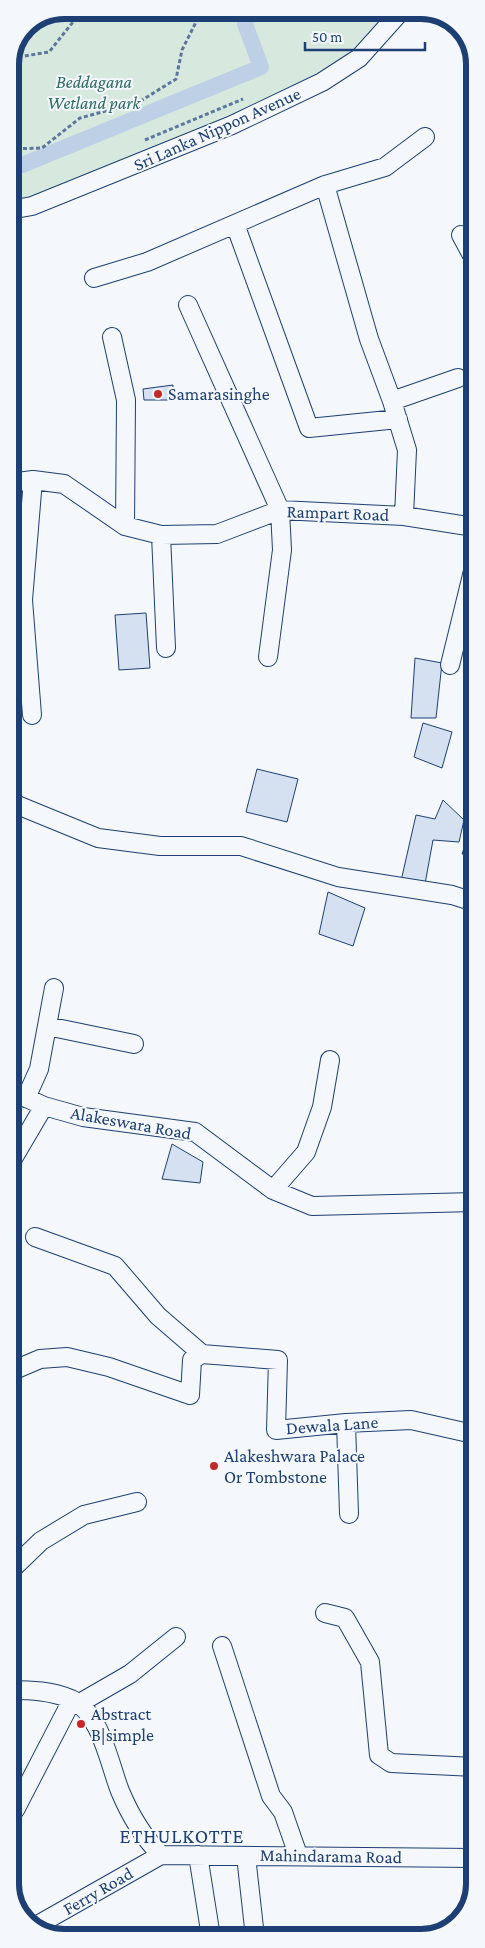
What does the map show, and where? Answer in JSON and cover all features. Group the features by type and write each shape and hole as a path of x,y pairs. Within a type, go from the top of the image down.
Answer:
{"street":[{"name":"Sri Lanka Nippon Avenue","path":"19,208 32,206 232,125 322,82 359,58 394,19"},
{"path":"94,278 147,262 325,185 385,167 425,137"},
{"path":"325,185 369,339 392,401 406,450 404,516"},
{"path":"234,224 309,428 398,419"},
{"path":"461,235 466,244"},
{"path":"188,305 280,510 282,550 268,657"},
{"path":"112,337 126,400 125,526"},
{"path":"392,401 458,378"},
{"path":"32,715 23,600 33,480"},
{"name":"Rampart Road","path":"19,482 33,480 64,484 125,526 161,535 217,534 280,510 404,516 466,526"},
{"path":"161,535 166,648"},
{"path":"450,665 466,600"},
{"path":"19,806 98,838 160,846 241,846 338,877 452,895 466,899"},
{"path":"19,1093 39,1069 54,988"},
{"path":"47,1026 134,1044"},
{"path":"273,1190 306,1152 322,1107 330,1060"},
{"name":"Alakeswara Road","path":"19,1094 44,1106 83,1116 195,1132 273,1190 312,1206 466,1202"},
{"path":"19,1148 44,1106"},
{"path":"19,1368 40,1359 67,1357 109,1367 190,1395 192,1360 202,1354 158,1316 115,1266 35,1237"},
{"name":"Dewala Lane","path":"202,1354 278,1360 276,1430 346,1422 411,1420 466,1430"},
{"path":"346,1422 349,1514"},
{"path":"19,1562 41,1541 84,1515 137,1502"},
{"path":"325,1613 345,1618 370,1662 379,1755 391,1763 466,1767"},
{"path":"19,1805 75,1702 130,1674 176,1637"},
{"path":"222,1646 271,1796 283,1812 298,1855"},
{"path":"19,1690 43,1691 75,1702 96,1724 121,1792 144,1838 161,1854"},
{"name":"Mahindarama Road","path":"161,1854 466,1858"},
{"name":"Ferry Road","path":"41,1923 161,1854"},
{"path":"198,1855 210,1929"},
{"path":"246,1856 254,1929"}],"path":[{"path":"20,57 49,52 75,19"},
{"path":"19,149 42,148 80,118 139,102 176,79 182,50 198,19"}],"green space":[{"name":"Beddagana Wetland park","path":"64,19 392,19 322,82 19,206 20,55 26,39 46,22"}],"building":[{"name":"Samarasinghe","path":"173,385 172,400 144,400 143,389"},
{"path":"146,613 150,668 119,670 115,615"},
{"path":"415,658 442,663 436,718 411,718"},
{"path":"423,723 452,732 442,768 414,757"},
{"path":"257,769 298,779 287,822 246,812"},
{"path":"443,800 464,820 459,842 433,840 425,884 401,881 416,815 435,819"},
{"path":"466,842 466,854 462,854"},
{"path":"328,892 365,908 353,946 319,934"},
{"path":"172,1144 203,1162 200,1183 162,1179"}],"waterway":[{"path":"22,165 261,67 245,24 246,19"}],"place":[{"name":"Samarasinghe","path":"158,394"},
{"name":"Alakeshwara Palace Or Tombstone","path":"214,1466"},
{"name":"Abstract B|simple","path":"81,1724"}],"district":[{"name":"ETHULKOTTE","path":"182,1836"}]}
